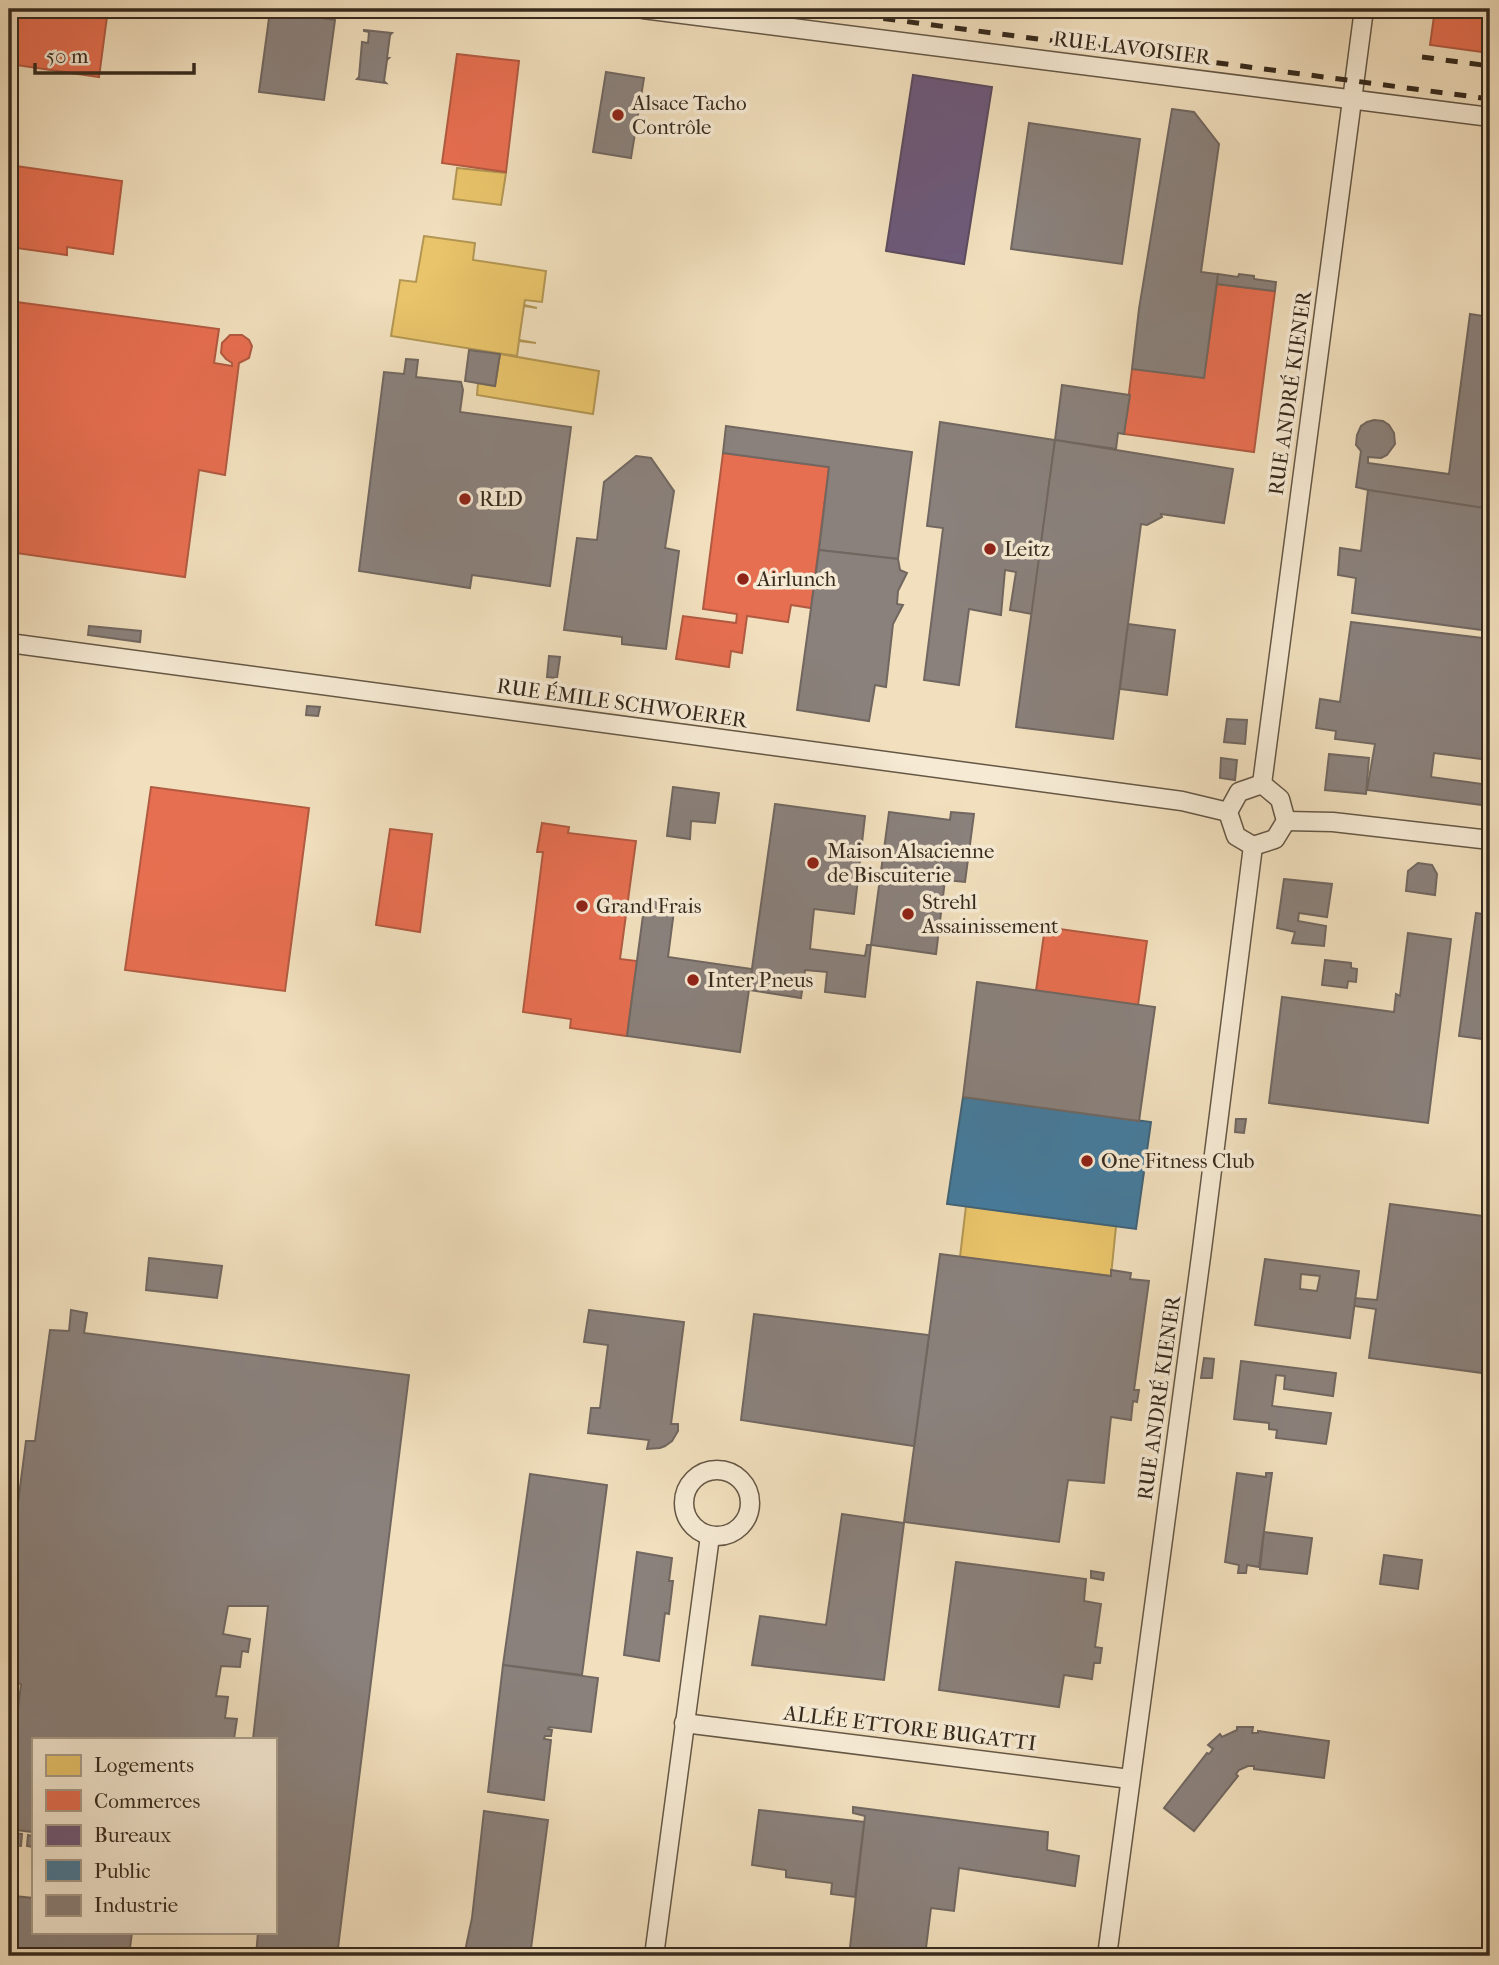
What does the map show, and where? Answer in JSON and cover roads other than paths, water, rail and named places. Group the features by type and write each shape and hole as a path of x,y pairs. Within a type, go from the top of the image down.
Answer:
{"street":[{"name":"RUE LAVOISIER","path":"643,9 1490,117"},
{"name":"RUE ANDRÉ KIENER","path":"1262,784 1364,9"},
{"name":"RUE ÉMILE SCHWOERER","path":"9,643 1169,799 1228,812"},
{"path":"1262,784 1279,799 1286,821 1275,839 1253,846 1236,836 1228,812 1239,792 1262,784"},
{"path":"1286,821 1333,822 1490,840"},
{"name":"RUE ANDRÉ KIENER","path":"1107,1956 1253,846"},
{"path":"654,1956 709,1536"},
{"name":"ALLÉE ETTORE BUGATTI","path":"684,1723 1130,1779"}],"railway":[{"path":"812,9 1490,99"},
{"path":"1422,57 1490,66"}],"place":[{"name":"Alsace Tacho Contrôle","path":"618,115"},
{"name":"RLD","path":"465,499"},
{"name":"Leitz","path":"990,549"},
{"name":"Airlunch","path":"743,579"},
{"name":"Maison Alsacienne de Biscuiterie","path":"813,863"},
{"name":"Grand Frais","path":"582,906"},
{"name":"Strehl Assainissement","path":"908,914"},
{"name":"Inter Pneus","path":"693,980"},
{"name":"One Fitness Club","path":"1087,1161"}]}
